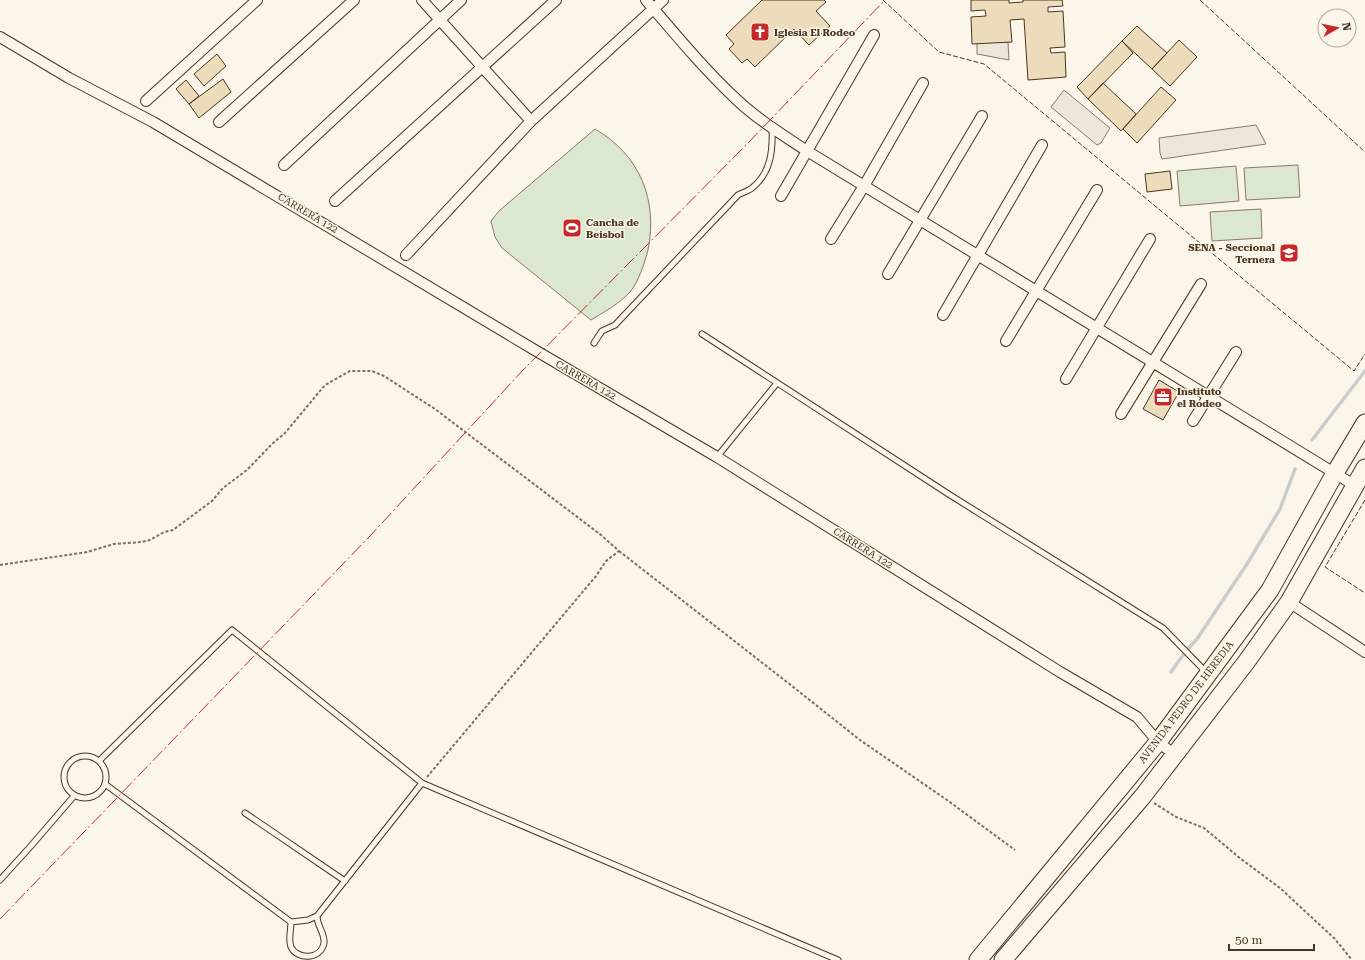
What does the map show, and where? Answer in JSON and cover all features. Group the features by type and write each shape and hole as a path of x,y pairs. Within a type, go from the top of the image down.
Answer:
{"highway":[{"name":"AVENIDA PEDRO DE HEREDIA","path":"978,960 1158,742 1270,590 1335,473 1365,423"},
{"path":"1002,960 1143,796 1247,661 1289,602 1365,468"}],"street":[{"path":"146,101 257,0"},
{"path":"219,122 354,0"},
{"path":"422,0 531,121"},
{"path":"284,166 461,0"},
{"path":"335,201 556,0"},
{"path":"646,0 702,64 737,100 772,128 864,186 1354,486"},
{"path":"406,255 531,121 663,0"},
{"path":"781,196 874,35"},
{"name":"CARRERA 122","path":"0,37 69,78 154,122 533,349 717,457 1060,672 1137,717 1158,742 1175,755"},
{"path":"831,239 864,186 923,83"},
{"path":"888,274 982,116"},
{"path":"943,315 1042,145"},
{"path":"1006,341 1097,190"},
{"path":"1066,379 1150,239"},
{"path":"1121,414 1200,284"},
{"path":"1193,421 1236,352"},
{"path":"1289,602 1365,652"}],"lane":[{"path":"594,343 602,331 615,325 738,195 752,188 764,175 773,146 772,128"},
{"path":"702,334 956,499 1163,628 1208,674"},
{"path":"717,457 777,383"},
{"path":"99,761 232,630 422,783 838,960"},
{"path":"89,756 99,761 105,770 105,784 100,792 91,798 79,798 68,792 64,780 64,771 69,763 79,757 89,756"},
{"path":"105,784 292,922 308,920 317,916 422,783"},
{"path":"0,880 74,796"},
{"path":"245,813 345,881"},
{"path":"292,922 290,938 291,948 299,956 311,957 315,956 321,950 324,942 317,922 317,916"}],"path":[{"path":"0,565 87,552 114,544 142,542 150,540 164,532 173,530 212,501 223,488 247,470 285,433 325,385 350,371 372,371 384,376 436,409 602,535 619,551 860,740 947,800 1014,850"},
{"path":"422,783 596,576 606,561 619,551"},
{"path":"1143,796 1176,817 1204,828 1241,859 1280,888 1335,939 1352,960"}],"green space":[{"name":"Cancha de Beisbol","path":"595,129 611,140 624,152 642,180 650,214 650,232 645,260 633,288 616,304 591,320 502,248 495,237 491,221 499,211"},
{"path":"1298,165 1300,197 1246,200 1244,168"},
{"path":"1236,166 1239,201 1180,206 1177,171"},
{"path":"1261,209 1262,238 1212,241 1210,212"}],"shaded area":[{"path":"1008,42 1009,60 977,54 977,43"},
{"path":"1064,90 1110,128 1101,143 1097,145 1051,107"},
{"path":"1256,125 1266,144 1162,159 1160,153 1159,138"}],"building":[{"name":"Iglesia El Rodeo","path":"762,0 824,0 826,2 816,11 830,26 809,45 794,29 755,67 747,59 742,63 729,49 734,44 726,35"},
{"path":"971,0 1009,0 1009,3 1023,2 1023,0 1062,0 1063,6 1048,7 1048,12 1063,11 1065,47 1050,48 1051,53 1065,52 1066,77 1028,80 1024,19 1010,20 1012,42 972,44 971,17 986,16 985,10 971,11"},
{"path":"1137,26 1167,53 1152,69 1122,41"},
{"path":"1179,40 1197,57 1170,86 1152,69"},
{"path":"1122,41 1133,53 1088,99 1077,87"},
{"path":"217,54 226,66 204,86 194,74"},
{"path":"223,79 231,92 199,118 189,104"},
{"path":"186,80 199,96 189,104 176,89"},
{"path":"1103,83 1136,114 1121,131 1088,99"},
{"path":"1161,87 1176,100 1137,143 1123,129"},
{"path":"1170,171 1172,189 1147,192 1145,174"},
{"name":"Instituto el Rodeo","path":"1159,380 1179,392 1163,420 1143,409"}],"waterway":[{"path":"1312,440 1365,371"},
{"path":"1171,672 1186,651 1197,639 1247,564 1280,509 1295,469"}],"fence":[{"path":"883,0 939,52 984,64 1354,371 1365,354"},
{"path":"1200,0 1365,152"},
{"path":"1365,500 1325,567 1365,593"}],"power":[{"path":"0,919 370,536 523,370 749,142 885,0"}],"place":[{"name":"Iglesia El Rodeo","path":"760,32"},
{"name":"Cancha de Beisbol","path":"572,228"},
{"name":"SENA - Seccional Ternera","path":"1289,253"},
{"name":"Instituto el Rodeo","path":"1163,397"}]}
